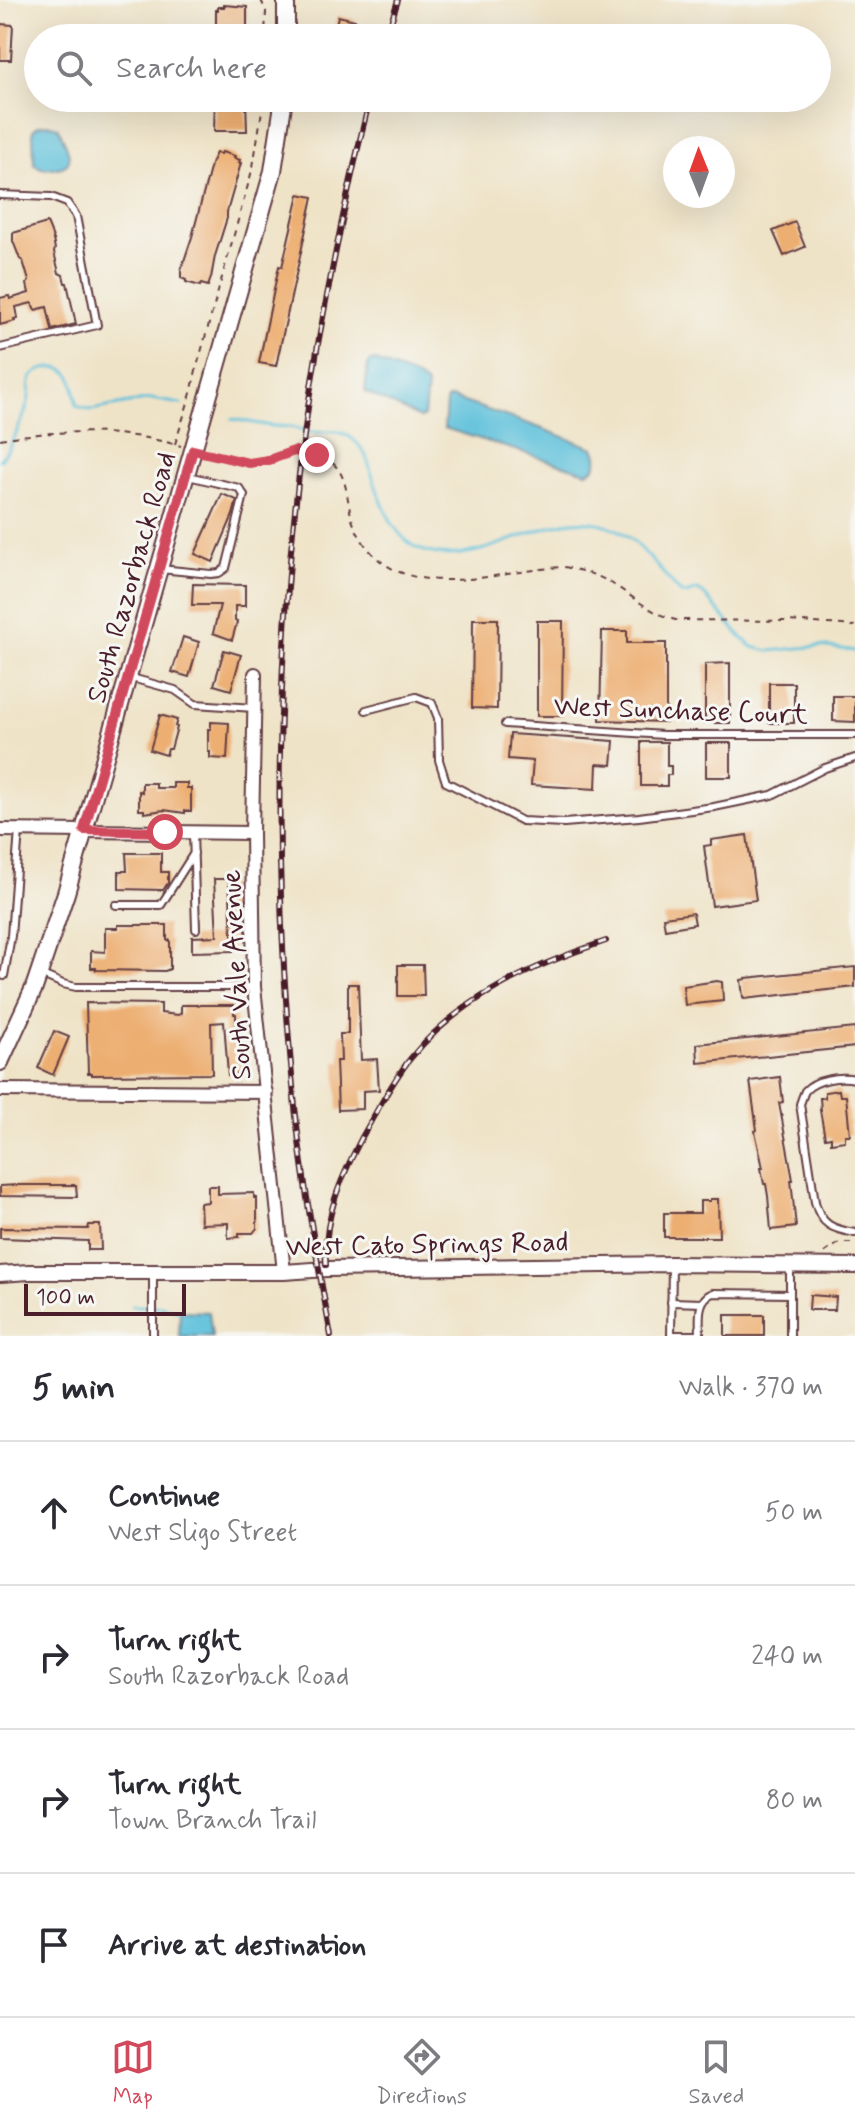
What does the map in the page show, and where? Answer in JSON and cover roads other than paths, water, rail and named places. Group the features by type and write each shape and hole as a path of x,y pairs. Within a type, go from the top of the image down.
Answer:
{"main road":[{"path":"286,0 286,24"},
{"name":"South Razorback Road","path":"0,1062 39,974 66,893 273,171 282,112"}],"street":[{"name":"South Vale Avenue","path":"255,674 252,833 254,987 284,1272"},
{"path":"0,830 252,833"},
{"path":"0,1090 266,1092"},
{"name":"West Cato Springs Road","path":"0,1274 672,1264 855,1266"}],"lane":[{"path":"0,195 51,197 67,203 76,216 97,325 0,348"},
{"path":"160,569 211,574 226,568 244,495 239,488 186,476"},
{"path":"128,677 175,690 195,704 254,708"},
{"path":"366,710 416,697 432,703 438,718 439,760 446,782 522,821 564,823 714,807 772,795 825,768 855,758"},
{"name":"West Sunchase Court","path":"505,724 663,735 855,735"},
{"path":"4,976 11,936 19,830"},
{"path":"193,832 196,929"},
{"path":"116,905 161,905 194,853"},
{"path":"39,974 76,987 254,987"},
{"path":"855,1079 845,1077 817,1083 805,1091 800,1104 819,1217 828,1226 855,1233"},
{"path":"672,1264 671,1335 700,1336 702,1303 707,1294 790,1294"},
{"path":"790,1266 790,1336"},
{"path":"153,1271 153,1336"},
{"path":"671,1302 702,1303"}],"water":[{"path":"39,125 58,127 67,147 69,159 62,167 46,168 34,164 33,130"},
{"path":"373,360 414,376 427,385 424,416 420,418 365,392 368,363"},
{"path":"452,398 594,448 595,466 586,472 444,428 446,402"},
{"path":"180,1311 209,1312 212,1336 179,1336"}],"waterway":[{"path":"0,460 25,412 31,378 45,369 67,371 73,382 77,406 91,410 151,399 181,404"},
{"path":"232,419 309,432 340,432 350,437 364,452 394,526 417,548 452,555 476,551 569,522 593,522 625,534 681,593 698,590 704,594 753,647 769,651 821,646 855,651"},
{"path":"132,1306 161,1306 180,1311"}],"railway":[{"path":"390,24 398,0"},
{"path":"331,1336 302,1164 287,1012 282,916 281,724 285,629 304,438 318,344 367,112"},
{"path":"326,1265 327,1231 347,1168 390,1087 410,1059 451,1018 499,986 552,961 606,941"}]}
